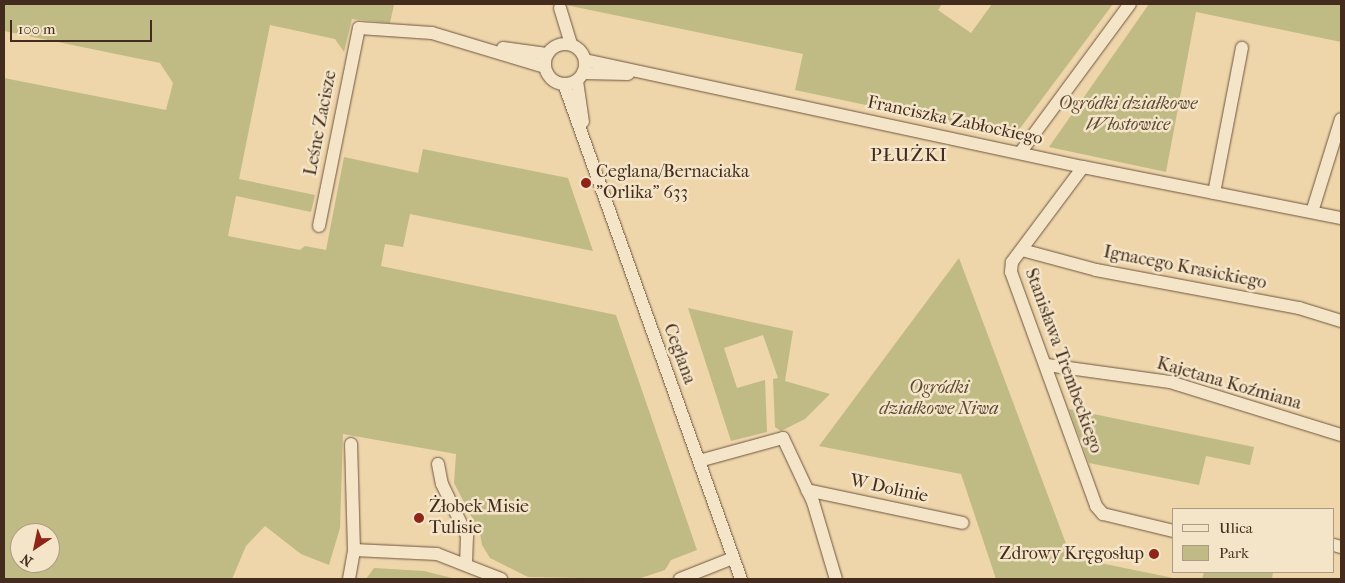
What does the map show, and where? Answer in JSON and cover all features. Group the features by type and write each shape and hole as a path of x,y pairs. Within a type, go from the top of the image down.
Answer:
{"street":[{"path":"1020,153 1130,4"},
{"path":"560,8 571,44 582,53 582,71 564,84 551,79 550,55 560,8"},
{"name":"Leśne Zacisze","path":"319,226 359,28 432,33 483,47 550,55"},
{"path":"550,55 571,44"},
{"path":"1214,193 1242,48"},
{"name":"Franciszka Zabłockiego","path":"582,71 650,74 1083,167 1341,218"},
{"name":"Ceglana","path":"582,71 586,140"},
{"name":"Ceglana","path":"564,84 586,140 741,579"},
{"path":"1312,212 1341,119"},
{"name":"Stanisława Trembeckiego","path":"1083,167 1012,262 1011,272 1047,365 1096,506 1103,514 1172,530"},
{"name":"Ignacego Krasickiego","path":"1022,250 1096,270 1275,303 1341,320"},
{"name":"Kajetana Koźmiana","path":"1047,365 1170,382 1341,435"},
{"path":"699,461 783,438 807,490 836,579"},
{"path":"348,579 354,550 351,444"},
{"path":"438,464 442,484 466,536 466,563"},
{"name":"W Dolinie","path":"807,490 963,523"},
{"path":"354,550 417,551 466,563 501,579"},
{"path":"680,579 733,558"}],"green space":[{"path":"4,4 394,5 390,23 352,19 344,52 335,39 270,25 239,179 315,195 311,212 236,196 228,236 300,250 305,246 326,250 344,157 418,173 423,149 568,178 593,251 410,214 403,247 385,244 381,266 616,315 697,550 671,560 665,570 638,579 528,577 490,558 482,545 480,533 454,483 456,454 343,434 340,528 329,565 301,554 265,526 246,546 232,579 4,579 4,78 166,110 173,83 160,63 4,31"},
{"path":"561,4 942,4 938,10 971,33 992,4 1113,4 1018,131 1008,135 795,90 803,54"},
{"name":"Ogródki działkowe Włostowice","path":"1149,4 1341,4 1341,42 1196,12 1166,172 1049,147"},
{"name":"Ogródki działkowe Niwa","path":"959,258 1071,557 1178,579 996,579 961,474 819,446"},
{"path":"688,308 793,331 785,381 830,394 805,419 781,431 775,427 773,379 778,378 763,335 724,348 737,388 765,380 767,432 731,441"},
{"path":"1069,409 1254,447 1250,465 1206,456 1199,485 1089,463"},
{"path":"374,568 424,571 456,579 366,579"},
{"path":"1204,573 1273,573 1272,579 1202,579"}],"place":[{"name":"Ceglana/Bernaciaka \"Orlika\" 633","path":"586,183"},
{"name":"Żłobek Misie Tulisie","path":"419,518"},
{"name":"Zdrowy Kręgosłup","path":"1154,554"}],"district":[{"name":"PŁUŻKI","path":"909,156"}]}
